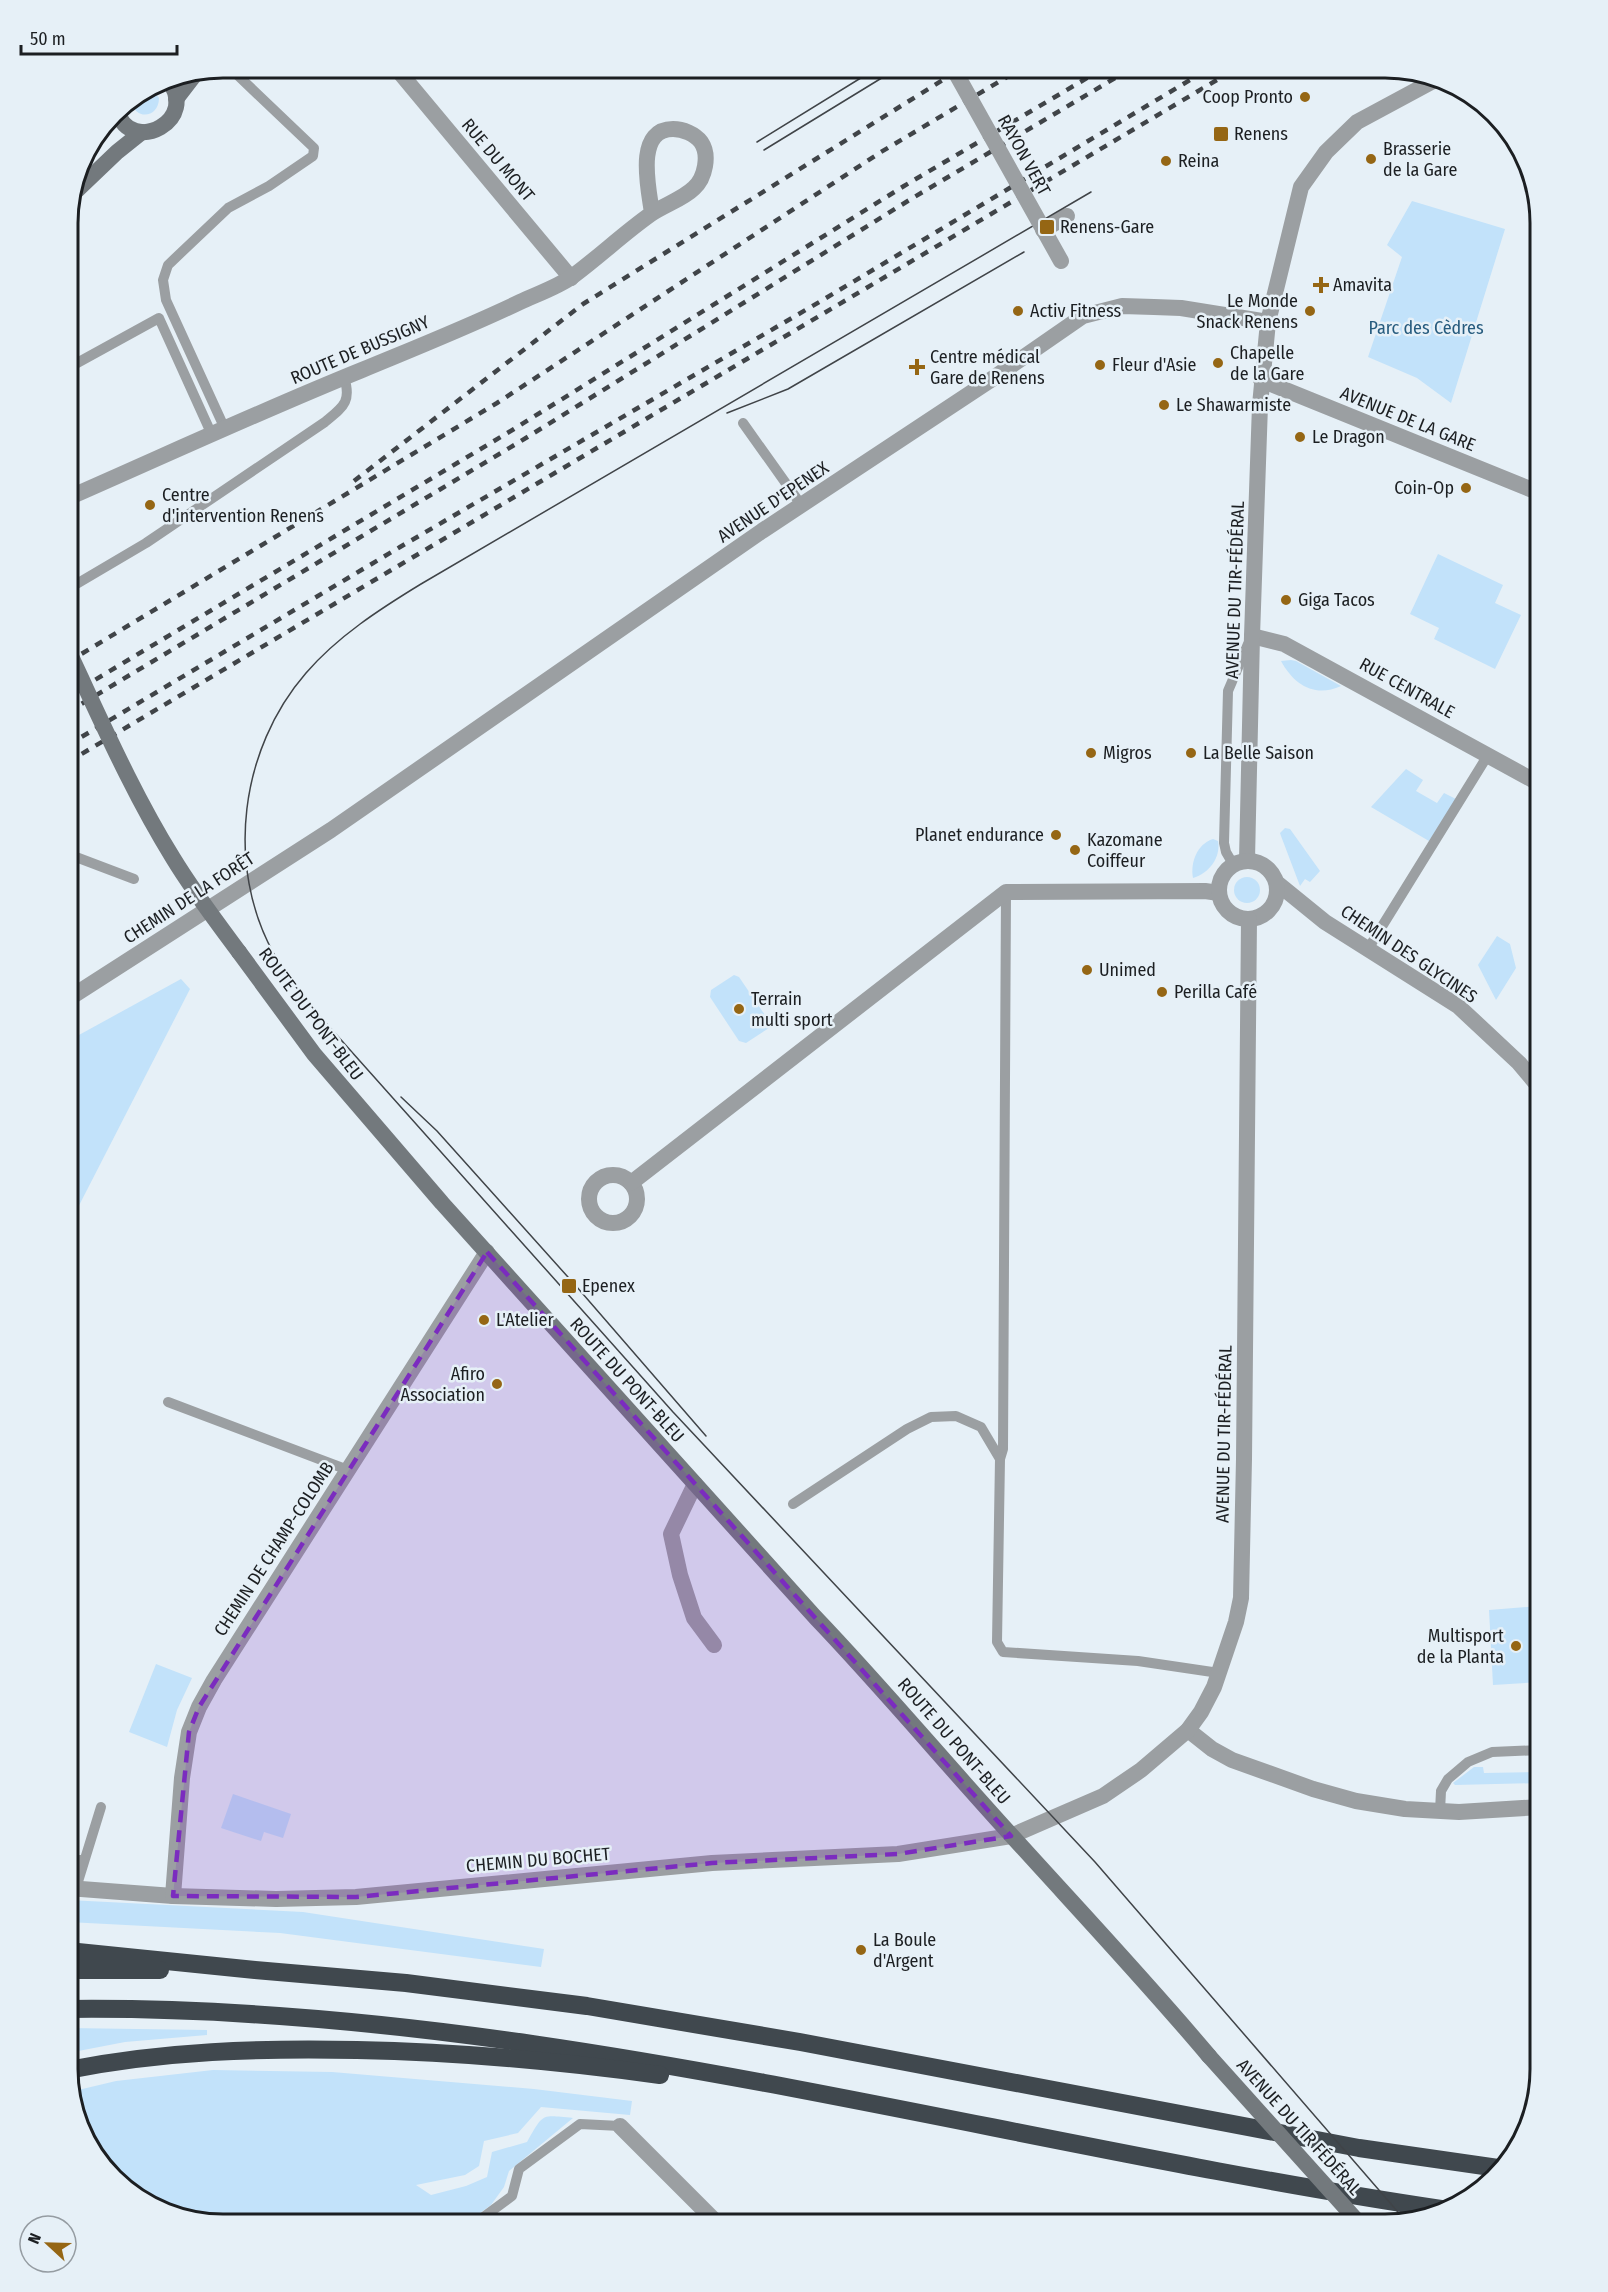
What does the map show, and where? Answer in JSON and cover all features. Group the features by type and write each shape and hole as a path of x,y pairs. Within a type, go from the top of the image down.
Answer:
{"highway":[{"path":"78,1952 359,1978 454,1989 683,2022 1359,2148 1491,2167"},
{"path":"78,1970 255,1970"},
{"path":"78,2008 248,2013 354,2021 661,2063 1239,2175 1428,2207"},
{"path":"78,2068 118,2060 220,2050 438,2053 630,2071 928,2116"}],"main road":[{"path":"176,99 189,82"},
{"path":"122,119 133,129 142,132 162,127 175,111 176,99 173,88"},
{"path":"84,184 142,132"},
{"name":"ROUTE DU PONT-BLEU","path":"78,671 131,784 154,826 198,895 314,1054 441,1203 815,1617 854,1657 1011,1836 1149,1984 1209,2056"},
{"name":"AVENUE DU TIR FÉDÉRAL","path":"1209,2056 1351,2214"}],"street":[{"name":"RUE DU MONT","path":"404,78 571,278"},
{"name":"RAYON VERT","path":"959,78 1060,261"},
{"name":"AVENUE DU TIR-FÉDÉRAL","path":"1240,862 1252,636 1261,380 1268,322 1301,187 1326,152 1357,122 1426,85"},
{"name":"ROUTE DE BUSSIGNY","path":"78,494 344,377 471,325 571,278 652,213 694,189 700,179 706,159 705,150 700,141 692,134 672,129 664,131 656,135 649,145 648,180 652,213"},
{"path":"1043,230 1067,216"},
{"name":"AVENUE D'EPENEX","path":"331,830 762,531 1083,316 1122,306 1154,307 1181,308 1268,322"},
{"name":"AVENUE DE LA GARE","path":"1261,380 1530,489"},
{"name":"RUE CENTRALE","path":"1252,636 1284,644 1530,778"},
{"name":"CHEMIN DE LA FORÊT","path":"78,993 331,830"},
{"path":"1240,862 1259,862 1273,873 1277,883 1277,897 1272,907 1265,914 1249,919 1231,914 1225,908 1219,893 1222,876 1240,862"},
{"name":"CHEMIN DES GLYCINES","path":"1277,883 1325,922 1458,1006 1530,1077"},
{"path":"631,1183 1006,892 1205,891 1219,893"},
{"name":"AVENUE DU TIR-FÉDÉRAL","path":"1011,1836 1103,1796 1141,1770 1188,1730 1201,1712 1219,1673 1236,1622 1241,1598 1249,919"},
{"name":"CHEMIN DE CHAMP-COLOMB","path":"173,1896 182,1778 189,1732 199,1707 487,1252"},
{"path":"695,1484 671,1534 693,1618 714,1645"},
{"path":"1188,1730 1212,1749 1232,1760 1313,1789 1366,1803 1405,1809 1459,1812 1530,1808"},
{"name":"CHEMIN DU BOCHET","path":"78,1888 173,1896 276,1899 357,1897 712,1863 898,1854 1011,1836"},
{"path":"620,2126 708,2214"}],"lane":[{"path":"218,432 166,300 163,280 168,265 228,208 268,186 313,156 314,148 240,78"},
{"path":"78,363 159,318 218,432"},
{"path":"78,583 146,543 325,422 346,401 348,390 344,377"},
{"path":"743,423 802,506"},
{"path":"1240,862 1226,852 1224,843 1228,691 1252,636"},
{"path":"1368,949 1488,755"},
{"path":"78,858 134,879"},
{"path":"1006,892 1003,1449 1000,1460 997,1642 1003,1652 1138,1661 1219,1673"},
{"path":"168,1402 348,1470"},
{"path":"793,1504 907,1429 931,1417 956,1416 981,1428 1000,1460"},
{"path":"1440,1811 1441,1791 1448,1779 1468,1762 1492,1752 1530,1750"},
{"path":"78,1874 100,1807"},
{"path":"78,1860 84,1860"},
{"path":"488,2214 512,2196 519,2169 580,2124 620,2126"}],"highlighted area":[{"path":"487,1252 1011,1836 898,1854 712,1863 356,1897 173,1896 189,1732 199,1707"}],"green space":[{"path":"156,94 159,98 158,105 151,113 137,112 134,109 143,102"},
{"name":"Parc des Cèdres","path":"1412,201 1505,229 1451,403 1417,378 1368,357 1402,257 1387,245"},
{"path":"1438,554 1503,585 1495,603 1521,615 1495,669 1434,639 1439,628 1410,614"},
{"path":"1291,660 1341,686 1322,691 1306,687 1292,677 1281,661"},
{"path":"1406,769 1423,780 1416,791 1437,803 1444,793 1456,799 1429,841 1371,807"},
{"path":"1285,828 1290,829 1320,871 1310,882 1305,879 1300,886 1280,833"},
{"path":"1213,839 1218,841 1216,859 1209,869 1193,878 1196,855 1207,841"},
{"path":"1247,877 1256,881 1260,890 1256,899 1247,903 1238,899 1234,890 1238,881"},
{"path":"1497,936 1510,944 1516,968 1496,1000 1478,965"},
{"name":"Terrain multi sport","path":"734,975 739,977 769,1021 769,1028 746,1043 739,1041 710,997 711,990"},
{"path":"181,979 190,989 78,1207 78,1036"},
{"name":"Multisport de la Planta","path":"1530,1607 1530,1683 1493,1685 1489,1610"},
{"path":"156,1664 192,1678 177,1710 167,1747 129,1732"},
{"path":"1474,1767 1483,1767 1484,1773 1530,1772 1530,1783 1455,1785 1453,1783"},
{"path":"233,1794 291,1814 283,1838 264,1832 261,1841 221,1828"},
{"path":"78,1901 303,1912 544,1949 541,1967 280,1933 78,1923"},
{"path":"78,2028 207,2030 207,2035 125,2042 78,2051"},
{"path":"213,2070 332,2072 534,2089 632,2101 630,2115 541,2107 518,2133 484,2141 479,2166 465,2175 416,2185 431,2195 466,2186 487,2177 492,2152 527,2142 544,2118 554,2116 573,2118 509,2171 504,2187 491,2205 479,2214 214,2214 195,2211 159,2199 135,2184 108,2157 89,2124 79,2090 116,2081"}],"tram line":[{"path":"757,142 861,78"},
{"path":"764,150 882,78"},
{"path":"1091,192 421,584 375,613 346,635 306,673 284,703 266,737 254,772 247,809 245,846 249,884 259,920 274,954 312,1007 673,1412 1095,1862 1399,2213"},
{"path":"727,413 788,389 1024,252"},
{"path":"401,1097 437,1131 706,1436"}],"railway":[{"path":"354,481 583,304 946,78"},
{"path":"78,656 497,403 881,152 1005,78"},
{"path":"78,690 514,429 904,186 1087,78"},
{"path":"78,706 521,441 911,199 1115,78"},
{"path":"78,739 400,547 821,301 1193,78"},
{"path":"78,756 1220,78"}],"place":[{"name":"Coop Pronto","path":"1305,97"},
{"name":"Renens","path":"1221,134"},
{"name":"Brasserie de la Gare","path":"1371,159"},
{"name":"Reina","path":"1166,161"},
{"name":"Renens-Gare","path":"1047,227"},
{"name":"Amavita","path":"1321,285"},
{"name":"Activ Fitness","path":"1018,311"},
{"name":"Le Monde Snack Renens","path":"1310,311"},
{"name":"Chapelle de la Gare","path":"1218,363"},
{"name":"Fleur d'Asie","path":"1100,365"},
{"name":"Centre médical Gare de Renens","path":"917,367"},
{"name":"Le Shawarmiste","path":"1164,405"},
{"name":"Le Dragon","path":"1300,437"},
{"name":"Coin-Op","path":"1466,488"},
{"name":"Centre d'intervention Renens","path":"150,505"},
{"name":"Giga Tacos","path":"1286,600"},
{"name":"Migros","path":"1091,753"},
{"name":"La Belle Saison","path":"1191,753"},
{"name":"Planet endurance","path":"1056,835"},
{"name":"Kazomane Coiffeur","path":"1075,850"},
{"name":"Unimed","path":"1087,970"},
{"name":"Perilla Café","path":"1162,992"},
{"name":"Terrain multi sport","path":"739,1009"},
{"name":"Epenex","path":"569,1286"},
{"name":"L'Atelier","path":"484,1320"},
{"name":"Afiro Association","path":"497,1384"},
{"name":"Multisport de la Planta","path":"1516,1646"},
{"name":"La Boule d'Argent","path":"861,1950"}]}
